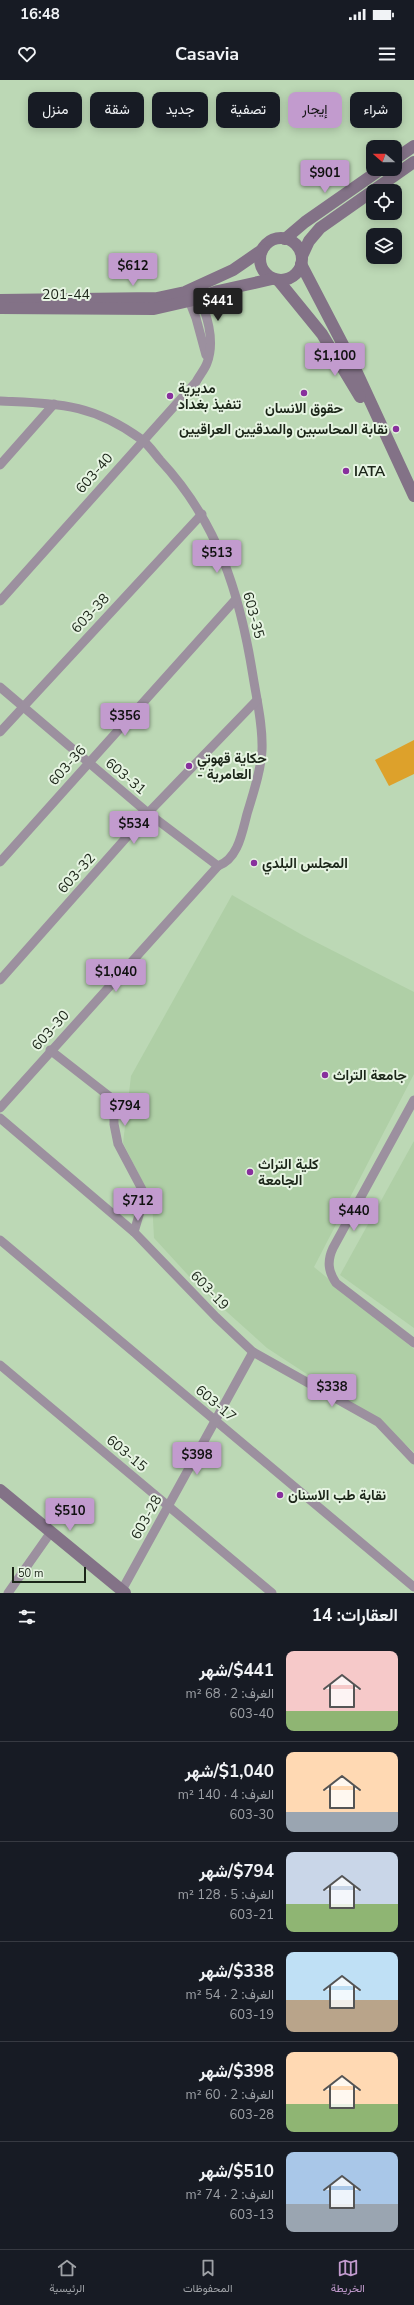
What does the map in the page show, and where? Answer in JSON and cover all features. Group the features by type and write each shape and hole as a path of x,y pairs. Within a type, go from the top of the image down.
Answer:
{"street":[{"path":"402,154 414,146"},
{"path":"275,279 291,278 298,272 309,241 320,228 414,162"},
{"path":"285,239 305,222 371,176"},
{"path":"399,465 386,447 355,386 322,334 275,279 265,274 261,266 262,250 273,240 285,239 296,245 301,260 353,364 414,496"},
{"name":"201-44","path":"0,308 154,309 192,294 233,270 262,250"},
{"name":"201-44","path":"0,300 157,298 224,289 275,279"},
{"name":"603-40","path":"0,601 142,440 196,382 208,363 196,318 192,294"},
{"name":"603-35","path":"0,401 54,404 93,412 142,440 174,475 202,514 219,549 236,599 248,647 262,730 262,752 257,776 236,848 230,860 218,866"},
{"path":"0,465 54,404"},
{"name":"603-38","path":"0,732 22,706 202,514"},
{"name":"603-36","path":"0,862 88,762 236,599"},
{"name":"603-31","path":"0,687 148,813 218,866"},
{"name":"603-32","path":"0,980 148,813 257,700"},
{"name":"603-30","path":"0,1108 50,1050 218,866"},
{"path":"50,1050 114,1100 114,1124 118,1144 145,1195 134,1232"},
{"path":"414,1100 333,1248 329,1262 332,1277 336,1283 414,1343"},
{"name":"603-19","path":"0,1118 134,1232 216,1317 253,1352 378,1422 414,1460"},
{"name":"603-17","path":"0,1240 414,1587"},
{"name":"603-28","path":"124,1592 168,1506 253,1352"},
{"name":"603-15","path":"0,1365 272,1593"},
{"path":"0,1490 124,1592"},
{"path":"8,1593 51,1532"}],"shaded area":[{"path":"414,740 414,774 389,786 375,760"},
{"name":"كلية التراث الجامعة","path":"232,895 304,936 414,992 414,1074 314,1267 414,1349 414,1452 380,1422 267,1348 198,1286 154,1238 152,1201 123,1143 131,1076"},
{"path":"414,1141 414,1328 340,1275"}],"place":[{"name":"حقوق الانسان","path":"304,393"},
{"name":"مديرية تنفيذ بغداد","path":"170,396"},
{"name":"نقابة المحاسبين والمدقيين العراقيين","path":"396,429"},
{"name":"IATA","path":"346,471"},
{"name":"حكاية قهوتي - العامرية","path":"189,766"},
{"name":"المجلس البلدي","path":"254,863"},
{"name":"جامعة التراث","path":"325,1075"},
{"name":"كلية التراث الجامعة","path":"250,1172"},
{"name":"نقابة طب الاسنان","path":"280,1495"}]}
